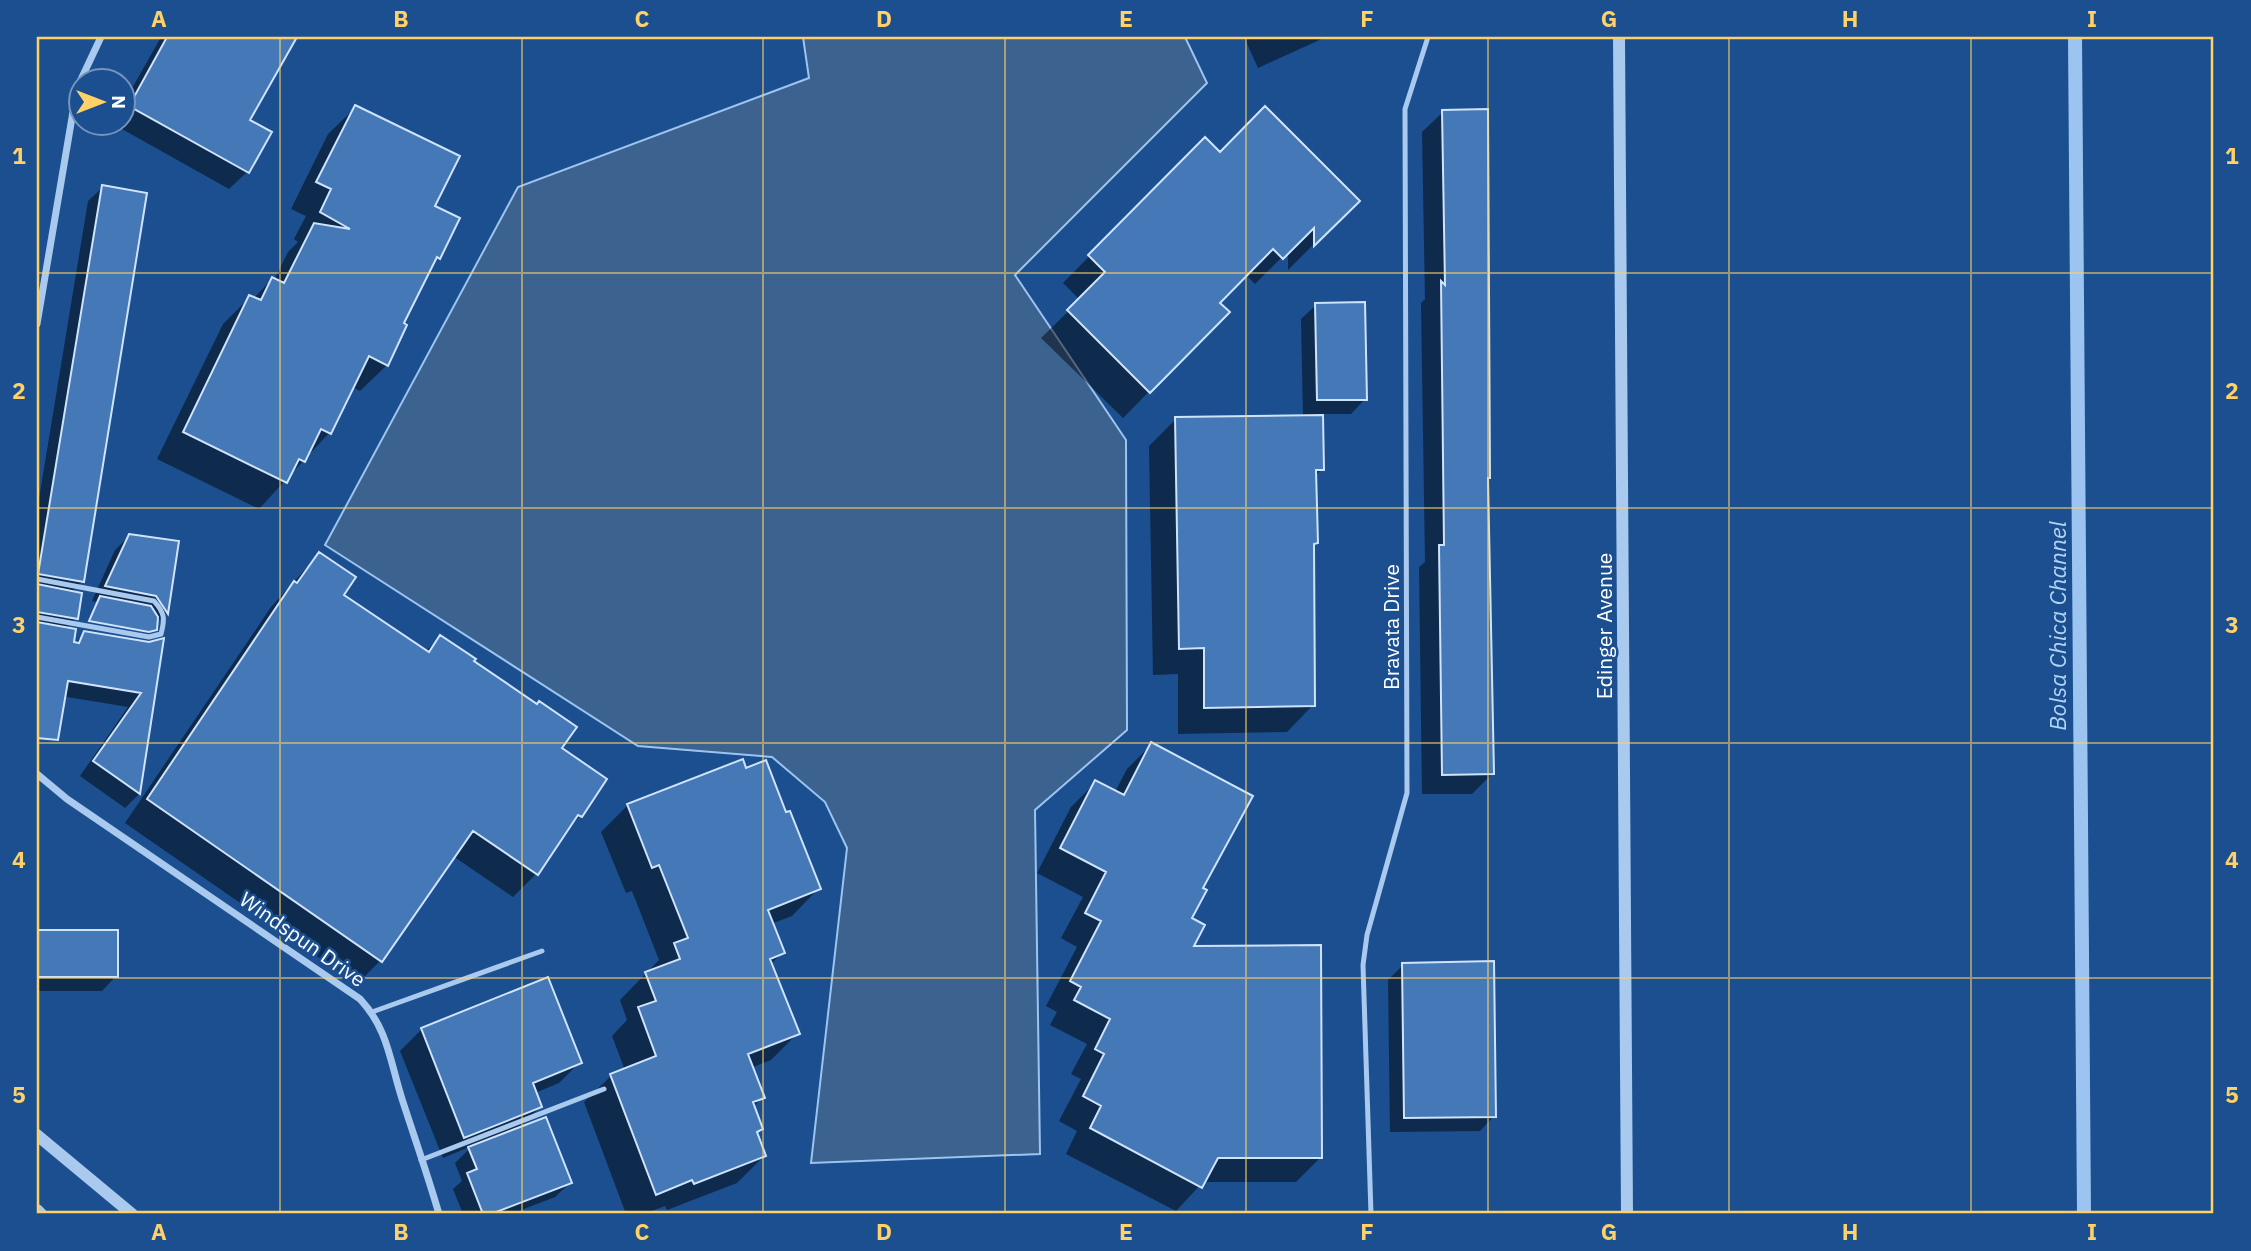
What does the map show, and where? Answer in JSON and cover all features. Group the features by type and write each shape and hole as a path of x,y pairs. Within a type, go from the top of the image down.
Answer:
{"street":[{"path":"37,324 72,110 77,88 102,37"},
{"name":"Edinger Avenue","path":"1619,37 1627,1214"},
{"name":"Windspun Drive","path":"37,774 67,799 360,999 372,1012 386,1039 394,1074 439,1214"},
{"path":"37,1135 132,1214"},
{"path":"37,1210 41,1214"}],"lane":[{"name":"Bravata Drive","path":"1371,1214 1363,965 1367,935 1407,793 1405,109 1428,37"},
{"path":"37,579 154,601 163,611 165,619 161,634 149,637 37,617"},
{"path":"372,1012 542,951"},
{"path":"421,1160 604,1089"}],"water":[{"path":"803,37 1185,37 1207,83 1015,275 1126,440 1127,730 1035,810 1040,1154 811,1163 847,848 825,802 772,757 638,746 325,545 518,187 809,78"}],"building":[{"path":"167,37 297,37 250,120 272,132 249,173 136,110 136,93"},
{"path":"355,105 460,156 435,206 460,218 404,323 407,325 388,366 369,356 331,434 321,429 305,462 299,459 287,483 183,432 249,295 261,300 272,277 284,283 314,223 350,229 320,212 331,189 316,182"},
{"path":"1265,106 1360,201 1314,246 1314,228 1283,259 1273,249 1220,303 1230,312 1150,393 1067,310 1105,272 1088,255 1205,137 1220,152"},
{"path":"1488,109 1488,478 1494,774 1442,775 1439,545 1444,545 1441,281 1445,285 1442,110"},
{"path":"102,185 147,193 84,582 38,574"},
{"path":"1365,302 1367,400 1317,400 1315,303"},
{"path":"1323,415 1324,470 1316,470 1318,543 1314,544 1315,706 1204,708 1204,648 1179,649 1175,417"},
{"path":"129,534 179,541 168,614 156,596 105,586"},
{"path":"319,552 356,577 344,595 429,652 440,635 537,704 539,701 577,727 562,748 607,779 582,817 578,815 538,875 473,831 382,962 147,799 294,581 297,583"},
{"path":"37,584 82,593 78,619 37,612"},
{"path":"100,596 151,606 158,617 157,630 149,632 89,621"},
{"path":"37,622 76,629 74,642 79,643 84,631 149,642 164,638 140,794 93,761 141,693 68,681 58,740 37,738"},
{"path":"1151,742 1253,796 1203,888 1207,890 1192,918 1205,925 1194,946 1321,945 1322,1158 1218,1158 1202,1188 1090,1128 1101,1106 1083,1096 1104,1054 1095,1049 1110,1019 1074,1000 1081,987 1070,981 1101,921 1085,913 1106,872 1060,848 1095,780 1124,795"},
{"path":"743,759 746,768 766,760 821,889 768,910 785,953 770,959 800,1034 748,1054 765,1098 753,1102 763,1129 757,1132 766,1156 694,1184 692,1180 656,1195 610,1074 656,1056 638,1007 656,1001 645,972 680,959 674,943 688,938 659,865 652,868 627,804"},
{"path":"37,930 118,930 118,977 37,977"},
{"path":"1494,961 1496,1117 1404,1118 1402,963"},
{"path":"548,977 582,1063 533,1083 542,1107 464,1138 421,1028"},
{"path":"546,1117 572,1183 491,1214 483,1214 467,1173 477,1169 468,1147"}],"waterway":[{"name":"Bolsa Chica Channel","path":"2075,37 2084,1214"}]}
